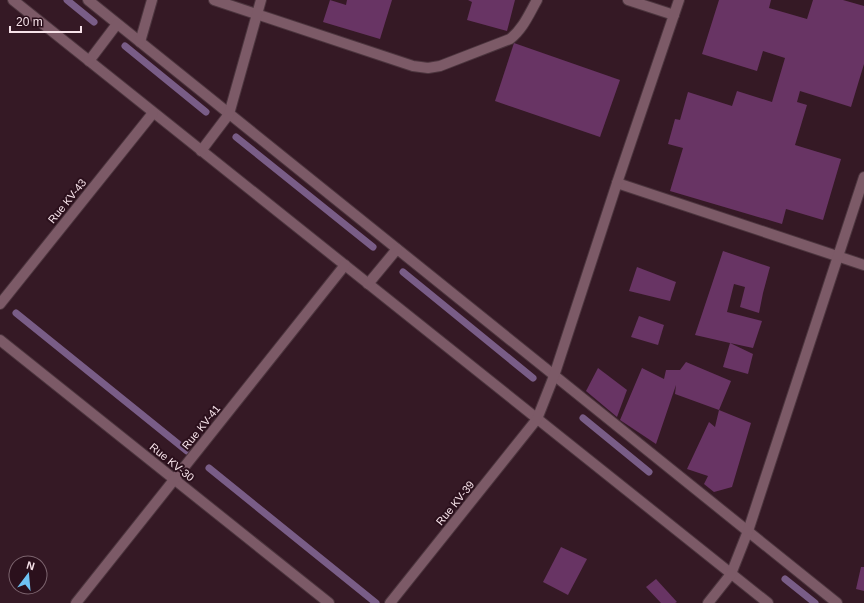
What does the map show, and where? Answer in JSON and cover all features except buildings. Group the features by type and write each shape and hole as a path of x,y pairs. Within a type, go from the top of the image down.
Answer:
{"street":[{"path":"13,0 768,603"},
{"path":"88,0 837,603"},
{"path":"140,42 152,0"},
{"path":"214,0 413,66 428,68 440,66 510,39 521,28 537,0"},
{"path":"201,151 229,114 262,0"},
{"path":"628,0 674,15"},
{"name":"Rue KV-39","path":"390,603 538,419 554,376 679,0"},
{"path":"88,60 117,24"},
{"name":"Rue KV-43","path":"0,304 154,112"},
{"path":"708,603 731,574 748,531 864,177"},
{"path":"617,183 864,265"},
{"path":"368,284 397,249"},
{"name":"Rue KV-41","path":"76,603 345,265"},
{"name":"Rue KV-30","path":"0,340 329,603"}],"waterway":[{"path":"67,0 94,22"},
{"path":"125,46 206,112"},
{"path":"236,137 373,247"},
{"path":"403,272 533,378"},
{"path":"16,313 187,451"},
{"path":"583,418 649,472"},
{"path":"209,468 376,603"},
{"path":"785,579 815,603"}]}
